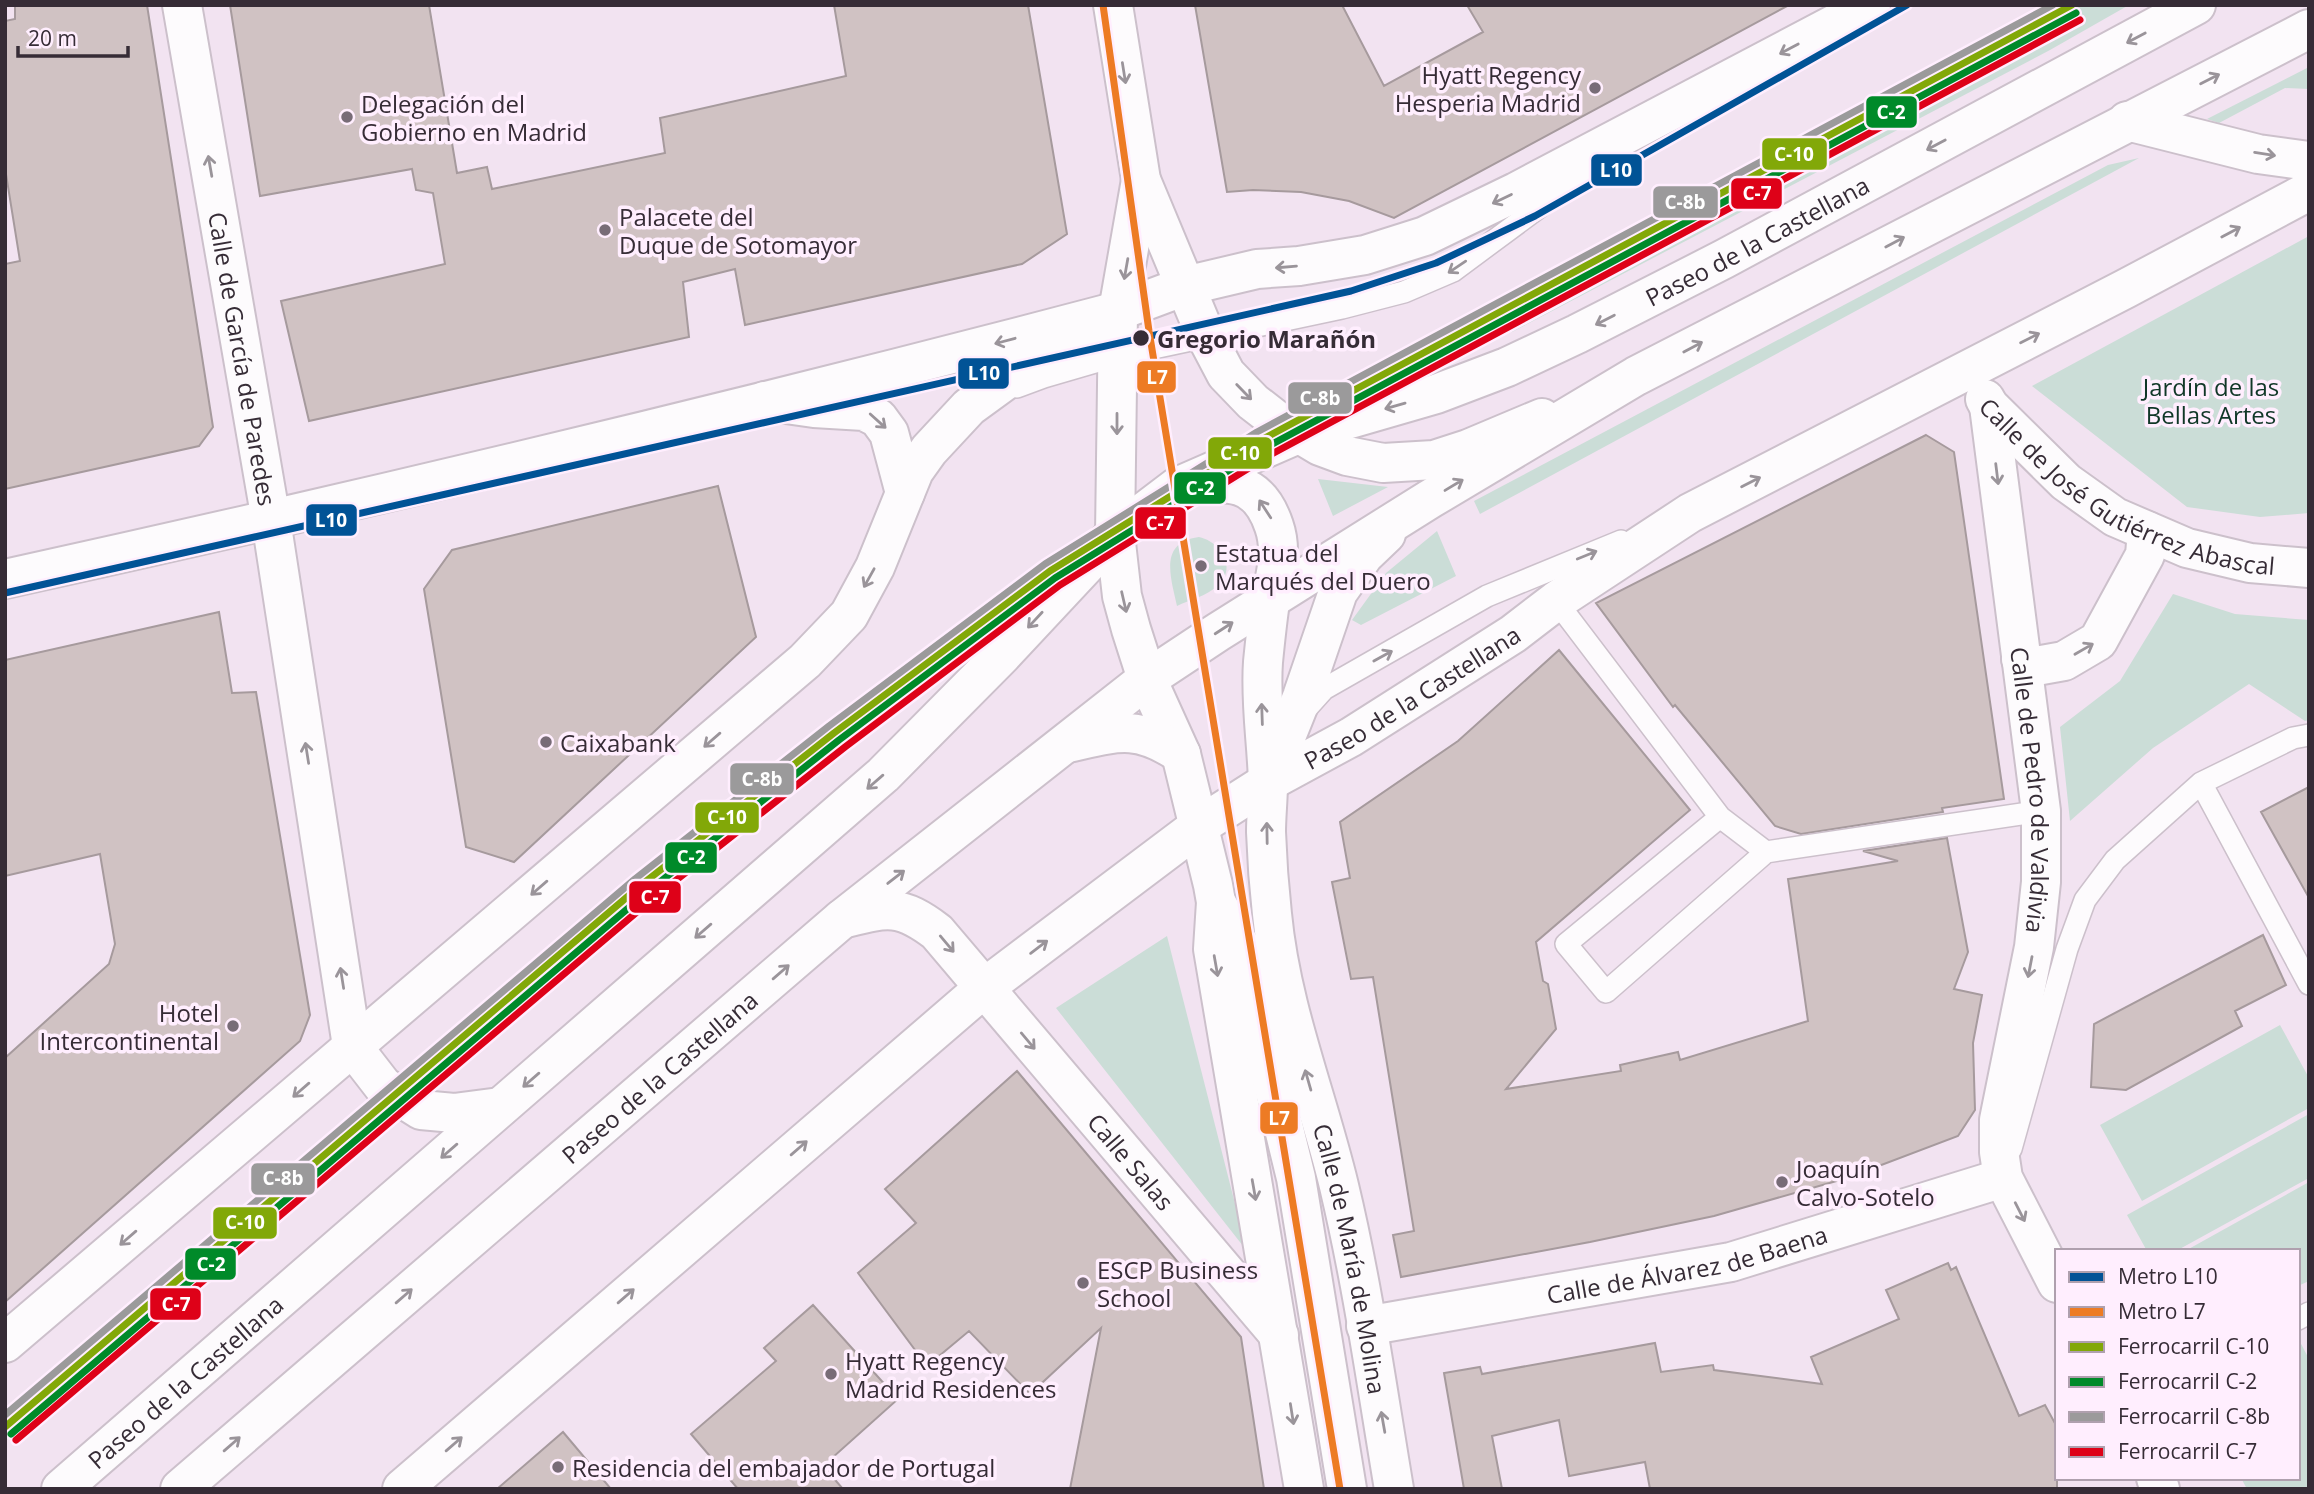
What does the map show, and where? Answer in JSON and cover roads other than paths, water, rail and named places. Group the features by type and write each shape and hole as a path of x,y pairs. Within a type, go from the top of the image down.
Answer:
{"main road":[{"name":"Calle de García de Paredes","path":"182,5 271,520 352,1046"},
{"path":"1114,5 1141,180 1206,336 1226,374 1253,402 1298,434 1347,456 1383,463 1434,460 1510,432 1636,376 2309,29"},
{"name":"Paseo de la Castellana","path":"61,1489 883,775 1003,655 1115,534 1177,487 1298,434 1436,394 1507,367 1577,334 1724,259 2196,5"},
{"path":"5,579 271,520 765,401 1118,311 1185,286 1258,269 1299,266 1365,255 1403,245 1516,192 1671,111 1850,11"},
{"path":"2127,121 2258,154 2309,161"},
{"name":"Calle de María de Molina","path":"1141,180 1118,311 1115,534 1122,596 1147,679 1181,754 1216,902 1239,944 1296,1178 1348,1489"},
{"name":"Paseo de la Castellana","path":"402,1489 984,988 1199,826 1268,782 1351,737 1507,638 1556,601 1690,513 1970,370 2309,191"},
{"path":"5,1343 805,661 849,615 875,567 914,471 929,450 970,407 1047,350 1118,311"},
{"name":"Calle de José Gutiérrez Abascal","path":"1970,370 1989,406 2066,481 2115,517 2187,548 2250,563 2309,568"},
{"path":"1271,598 1636,376"},
{"path":"765,401 864,411 878,418 889,433 905,493"},
{"name":"Calle de Pedro de Valdivia","path":"1989,406 2041,811 2041,881 2034,947 1999,1120 1999,1152 2003,1178 2055,1279"},
{"path":"1177,487 1215,483 1239,484 1267,509 1275,527 1279,547 1263,664 1262,710 1268,782"},
{"path":"1268,782 1302,697 1338,592 1364,555 1408,514"},
{"path":"2021,659 2036,666 2064,661 2098,641 2145,555 2147,531"},
{"name":"Paseo de la Castellana","path":"180,1489 842,919 1147,679 1271,598"},
{"path":"1068,743 1132,732 1154,737 1181,754"},
{"name":"Calle de María de Molina","path":"1268,782 1266,833 1274,935 1299,1049 1339,1186 1394,1489"},
{"name":"Calle de María de Molina","path":"1216,902 1213,949 1304,1489"},
{"name":"Calle Salas","path":"842,919 882,909 906,912 937,932 1279,1335"},
{"path":"352,1046 383,1086 421,1110 454,1113 500,1107"},
{"name":"Calle de Álvarez de Baena","path":"1366,1326 1731,1262 2003,1178"}],"lane":[{"path":"970,407 1044,377 1116,356 1404,292 1453,271 1671,111"},
{"name":"Paseo de la Castellana","path":"1268,782 1307,706 1324,689 1487,596 1690,513"},
{"path":"1556,601 1720,817 1766,852"},
{"path":"2003,1178 2067,948 2085,900 2115,860 2201,783 2293,738 2309,735"},
{"path":"2201,783 2309,984"},
{"path":"1720,817 1566,944 1606,992 1766,852 2041,811"}],"metro line":[{"name":"L7","path":"1103,5 1149,331 1340,1489"},
{"name":"L10","path":"5,593 1351,291 1436,263 1535,216 1907,5"}],"rail line":[{"name":"C-8b","path":"5,1415 635,879 829,726 1045,564 1257,432 2053,5"},
{"name":"C-10","path":"5,1427 640,886 834,733 1050,571 1261,440 2072,5"},
{"name":"C-2","path":"11,1434 646,893 839,740 1055,578 1265,448 2076,13"},
{"name":"C-7","path":"16,1440 651,900 845,747 1060,585 1270,455 2080,20"}],"place":[{"name":"Hyatt Regency Hesperia Madrid","path":"1595,88"},
{"name":"Delegación del Gobierno en Madrid","path":"347,117"},
{"name":"Palacete del Duque de Sotomayor","path":"605,230"},
{"name":"Gregorio Marañón","path":"1141,338"},
{"name":"Estatua del Marqués del Duero","path":"1201,566"},
{"name":"Caixabank","path":"546,742"},
{"name":"Hotel Intercontinental","path":"233,1026"},
{"name":"Joaquín Calvo-Sotelo","path":"1782,1182"},
{"name":"ESCP Business School","path":"1083,1283"},
{"name":"Hyatt Regency Madrid Residences","path":"831,1374"},
{"name":"Residencia del embajador de Portugal","path":"558,1467"}],"park label":[{"name":"Jardín de las Bellas Artes","path":"2211,400"}]}
